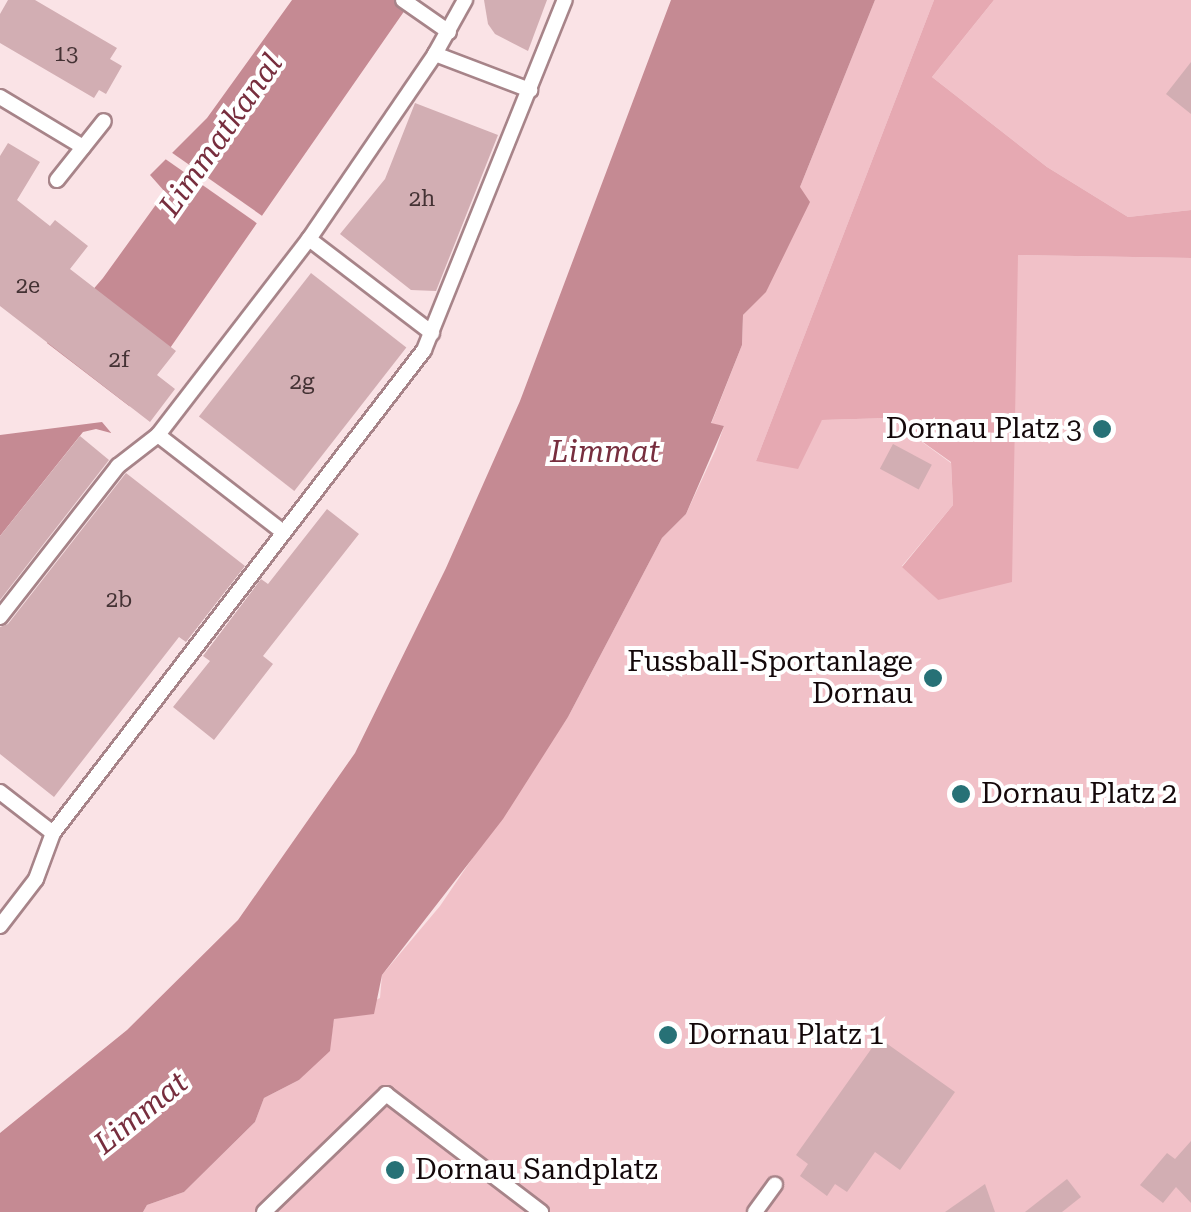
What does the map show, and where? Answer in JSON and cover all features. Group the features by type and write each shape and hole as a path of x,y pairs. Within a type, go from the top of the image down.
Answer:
{"lane":[{"path":"0,617 118,466 158,435 308,239 435,54 465,0"},
{"path":"0,926 36,878 53,833 418,358 432,334 565,0"},
{"path":"406,2 448,32"},
{"path":"435,54 530,90"},
{"path":"0,97 83,147"},
{"path":"58,180 104,120"},
{"path":"308,239 432,334"},
{"path":"158,435 283,532"},
{"path":"0,792 53,833"},
{"path":"264,1212 386,1094 541,1212"},
{"path":"755,1212 775,1184"}],"shaded area":[{"name":"Fussball-Sportanlage Dornau","path":"875,0 934,0 756,461 822,420 889,418 951,463 953,505 902,566 938,600 1018,255 1191,258 1191,1212 143,1212 147,1205 184,1192 255,1122 264,1098 299,1080 329,1051 334,1019 380,998 382,975 440,906 568,717 662,538 686,514 716,449 724,426 711,424 742,345 743,315 766,291 800,187"},
{"path":"934,0 994,0 932,77 1047,167 1128,217 1191,210 1191,258 1018,255 1012,582 938,600 902,567 953,505 951,462 889,418 822,420 798,469 756,461"},
{"path":"994,0 1191,0 1191,210 1128,217 1047,167 932,77"}],"water":[{"name":"Limmatkanal","path":"292,0 412,0 111,433 96,429 83,432 0,536 0,397 103,278 165,192 150,175 207,118"},
{"name":"Limmat","path":"671,0 875,0 800,187 810,202 766,292 743,315 742,345 711,423 724,426 686,514 662,538 568,717 503,819 382,975 374,1014 334,1019 330,1051 299,1080 264,1098 255,1122 184,1192 147,1205 143,1212 0,1212 0,1133 127,1030 238,920 355,753 446,568 520,401"}],"pier":[{"path":"168,150 265,218 260,226 163,157"},
{"path":"43,340 133,409 113,435 102,422 0,435 0,396"}],"building":[{"path":"8,0 35,0 117,48 110,59 122,66 106,94 99,90 94,98 0,43 0,14"},
{"path":"484,0 547,0 528,51 495,34 488,24"},
{"path":"1191,62 1191,114 1166,94"},
{"path":"415,103 498,135 436,291 411,290 340,234 385,179"},
{"path":"8,143 40,162 17,200 50,226 55,220 88,246 70,269 176,351 157,375 175,389 150,422 0,306 0,156"},
{"path":"311,273 406,347 294,491 199,416"},
{"path":"80,436 109,460 0,600 0,536"},
{"path":"893,444 932,465 919,489 880,469"},
{"path":"126,473 245,566 186,642 179,637 54,797 0,754 0,627 8,624"},
{"path":"327,509 359,534 263,656 273,664 214,740 173,707 210,661 203,656 261,579 268,584"},
{"path":"879,1038 955,1092 900,1170 875,1152 847,1192 835,1184 827,1196 800,1176 808,1164 796,1155"},
{"path":"1191,1141 1191,1203 1176,1187 1163,1203 1140,1185 1167,1153 1175,1159"},
{"path":"1067,1179 1081,1197 1062,1212 1025,1212"},
{"path":"985,1184 995,1212 945,1212"}],"place":[{"name":"Dornau Platz 3","path":"1102,429"},
{"name":"Fussball-Sportanlage Dornau","path":"933,678"},
{"name":"Dornau Platz 2","path":"961,794"},
{"name":"Dornau Platz 1","path":"668,1035"},
{"name":"Dornau Sandplatz","path":"395,1170"}]}
